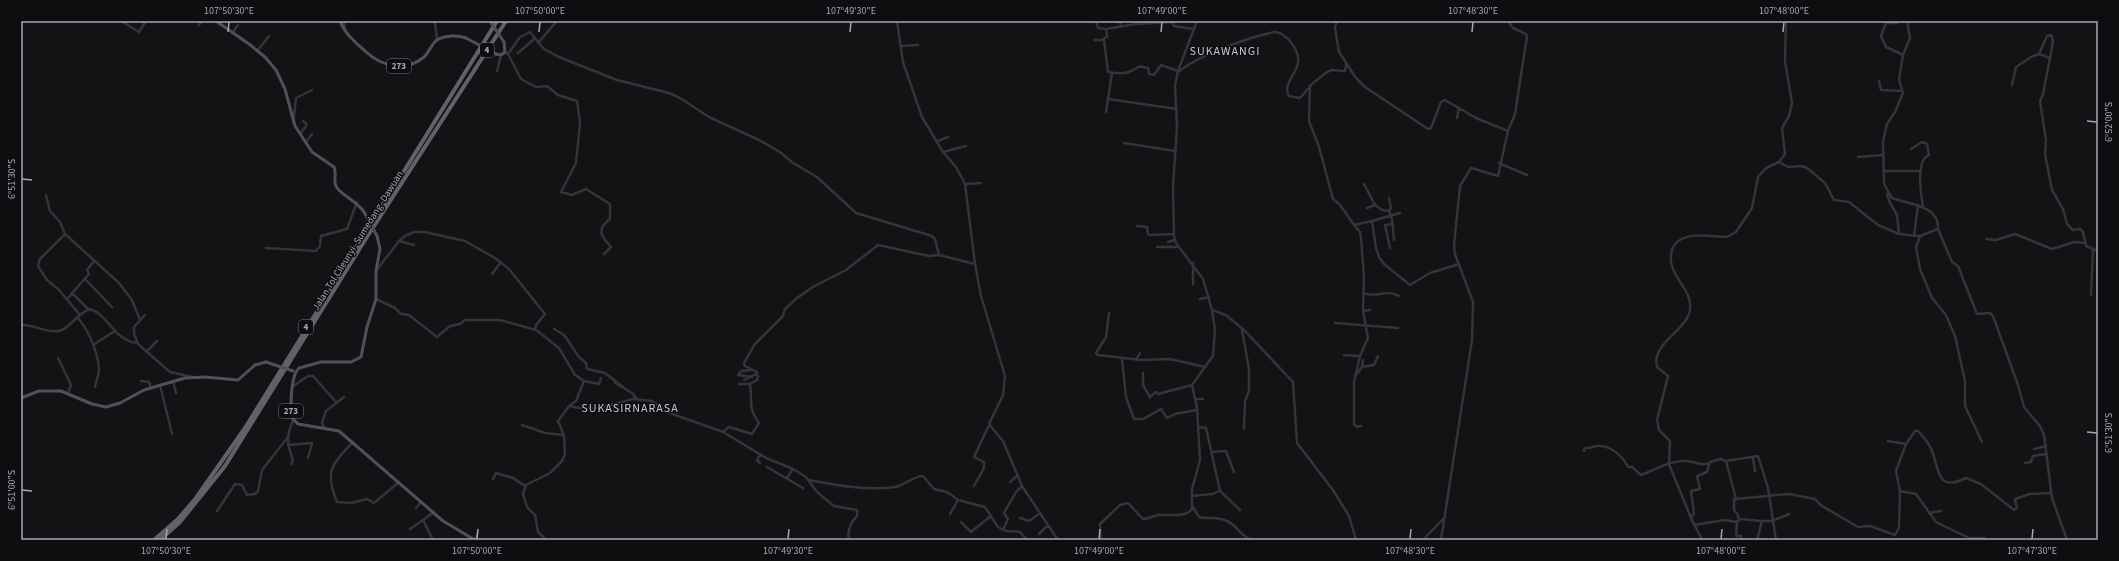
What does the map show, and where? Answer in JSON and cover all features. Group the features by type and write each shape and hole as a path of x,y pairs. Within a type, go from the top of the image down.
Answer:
{"highway":[{"name":"Jalan Tol Cileunyi–Sumedang–Dawuan","path":"154,540 178,519 220,465 496,21"},
{"name":"Jalan Tol Cileunyi–Sumedang–Dawuan","path":"160,540 180,522 225,466 506,21"}],"main road":[{"path":"21,398 31,393 44,390 68,393 92,404 106,407 151,388 173,381 193,377 238,380 255,364 266,362 295,371 315,363 351,362 361,357 376,298 376,271 380,248 377,236 357,202 338,190 335,184 334,167 318,157 295,126 294,117 280,78 265,57 233,32 216,21"},
{"name":"273","path":"340,21 345,32 370,56 394,66 409,65 422,58 437,40"},
{"path":"437,40 459,35 496,54 501,55 506,53 504,42 490,21"},
{"name":"273","path":"295,371 292,387 290,417 293,421 303,426 324,427 338,431 353,442 450,526 475,540"}],"street":[{"path":"121,21 138,32 146,21"},
{"path":"199,25 202,21"},
{"path":"344,21 345,32"},
{"path":"432,21 436,23 437,40"},
{"path":"538,43 557,21"},
{"path":"897,21 903,62 922,117 938,141 942,152 956,167 965,184 975,264 984,307 1005,376 1003,395 974,457 984,462 984,468 974,486"},
{"path":"1096,21 1098,29 1173,22 1174,26 1193,29"},
{"path":"1115,21 1120,22 1121,27"},
{"path":"1143,373 1142,383 1150,397 1156,392 1158,394 1192,385 1214,352 1215,330 1212,310 1203,279 1193,263 1175,240 1173,234 1176,110 1175,86 1177,72 1196,21"},
{"path":"1337,21 1335,28 1338,46 1346,63 1365,87 1428,129 1431,128 1442,101 1445,100 1476,118 1508,131"},
{"path":"1441,540 1472,340 1474,310 1460,264 1455,254 1454,239 1461,185 1472,168 1498,176 1499,163 1508,131 1515,116 1527,38 1526,34 1513,28 1508,21"},
{"path":"1702,540 1691,518 1670,464 1670,442 1659,430 1657,420 1668,376 1657,367 1656,361 1659,352 1688,317 1691,304 1690,297 1672,269 1671,261 1673,248 1678,241 1687,237 1727,237 1733,235 1752,208 1758,177 1766,168 1779,162 1785,152 1782,128 1789,116 1792,103 1786,70 1786,21"},
{"path":"1900,21 1897,23 1886,23 1880,36 1886,46 1903,55"},
{"path":"1899,234 1897,215 1890,203 1887,191 1883,155 1884,133 1887,124 1895,112 1903,91 1899,80 1903,55 1910,38 1907,21"},
{"path":"233,32 238,25"},
{"path":"1094,40 1107,37 1105,29"},
{"path":"604,254 611,247 603,240 602,231 602,227 610,219 610,204 586,189 572,195 561,192 576,163 580,123 577,101 558,95 546,86 536,86 522,79 506,53 524,34 530,32 534,39 544,49 559,57 617,80 669,93 680,98 709,117 780,152 793,163 816,177 856,213 933,237 939,255"},
{"path":"1177,72 1188,65 1233,45 1279,32 1287,37 1299,61 1290,80 1288,94 1296,98 1300,98 1310,86 1330,70 1345,71 1346,63"},
{"path":"2039,54 2047,36 2051,35 2052,41 2050,58 2043,94 2040,101 2046,140 2045,154 2051,187 2063,209 2067,224 2073,230 2080,230 2083,232 2087,247 2098,251"},
{"path":"257,51 269,36"},
{"path":"518,53 534,39"},
{"path":"1103,39 1107,71 1112,73 1129,72 1136,66 1141,66 1148,68 1149,74 1154,75 1162,65 1177,72"},
{"path":"901,46 918,45"},
{"path":"2012,85 2016,67 2031,57 2039,54 2050,58"},
{"path":"497,71 501,55"},
{"path":"1106,112 1112,73"},
{"path":"1879,81 1881,90 1903,91"},
{"path":"1310,86 1309,121 1320,147 1333,199 1340,205 1360,233 1364,277 1363,311 1368,338 1360,356 1356,375 1354,424 1356,427 1361,426"},
{"path":"294,117 296,98 312,90"},
{"path":"1108,99 1176,110"},
{"path":"1457,118 1459,108"},
{"path":"301,133 306,126 303,121"},
{"path":"306,142 312,134"},
{"path":"938,141 948,137"},
{"path":"1911,150 1922,142 1927,144 1929,148 1929,155 1924,158 1920,171 1920,189 1923,207"},
{"path":"1124,143 1175,151"},
{"path":"942,152 966,146"},
{"path":"1858,157 1883,155"},
{"path":"1779,162 1788,167 1802,166 1807,168 1827,185 1834,200 1849,202 1878,225 1899,234 1920,236 1938,229"},
{"path":"1499,163 1527,175"},
{"path":"1884,171 1920,171"},
{"path":"965,184 981,183"},
{"path":"1364,184 1375,205 1382,210 1389,211"},
{"path":"1887,191 1892,198 1923,207 1935,217 1938,229 1952,262 1958,266 1978,314 1990,314 1993,316 2018,385 2024,407 2040,426 2046,446 2051,493 2067,540"},
{"path":"46,195 50,211 60,222 65,234 122,287 132,300 140,320"},
{"path":"1389,198 1391,208 1389,211 1394,240"},
{"path":"266,248 316,251 320,246 321,236 347,229 357,202"},
{"path":"1367,208 1375,205"},
{"path":"1914,236 1918,205"},
{"path":"1354,225 1400,213"},
{"path":"1372,221 1376,248 1379,257 1384,264 1408,284 1430,273 1460,264"},
{"path":"1390,248 1385,225 1392,224"},
{"path":"1137,226 1147,227 1150,235 1173,234"},
{"path":"376,271 399,241 414,232 425,232 465,241 501,262 509,269 545,314 536,325 536,330"},
{"path":"65,234 40,260 38,265 47,280 80,314"},
{"path":"1986,239 1996,240 2015,234 2052,250 2074,242 2086,243"},
{"path":"1920,236 1916,247 1920,269 1932,298 1946,315 1955,336 1964,380 1965,406 1982,442"},
{"path":"1168,242 1175,240"},
{"path":"399,241 414,245"},
{"path":"739,384 750,384 758,379 756,374 757,372 744,364 752,349 772,325 783,316 786,309 802,294 846,270 877,246 929,256 939,255 975,264"},
{"path":"1157,247 1180,247"},
{"path":"2091,295 2093,249"},
{"path":"67,299 89,274 87,270 94,260"},
{"path":"492,274 501,262"},
{"path":"1193,263 1193,284"},
{"path":"85,279 112,307"},
{"path":"1363,293 1372,295 1389,291 1399,296"},
{"path":"72,293 89,310 99,315 114,331 124,339 138,343 170,372 193,377"},
{"path":"1200,299 1209,297"},
{"path":"376,298 395,308 401,314 409,315 438,337 450,326 460,324 465,320 500,320 536,330 559,348 575,375 584,381 600,384 601,378"},
{"path":"21,325 29,325 46,330 60,330 66,328 80,314 89,310"},
{"path":"1212,310 1226,315 1242,329 1293,382 1297,443 1333,490 1348,516 1356,540"},
{"path":"1363,311 1370,310"},
{"path":"1109,313 1106,337 1097,355 1136,360 1170,359 1205,367"},
{"path":"138,343 134,331 140,320 145,315"},
{"path":"77,317 92,345 99,366 95,387"},
{"path":"1335,323 1398,328"},
{"path":"554,329 565,335 579,357 586,363 587,369 605,373 637,399"},
{"path":"1242,329 1249,369 1249,392 1246,401 1244,429"},
{"path":"92,345 114,331"},
{"path":"147,351 157,341"},
{"path":"1136,360 1140,353"},
{"path":"1344,355 1360,356"},
{"path":"1362,367 1374,365 1378,356"},
{"path":"58,358 72,385 68,393"},
{"path":"1122,358 1126,397 1134,419 1143,419 1161,409 1167,418 1175,414 1197,410"},
{"path":"1356,375 1362,367 1363,360"},
{"path":"752,369 741,371 738,375 752,377"},
{"path":"744,380 756,374"},
{"path":"292,387 308,376 312,375 336,402"},
{"path":"141,381 149,382 151,388"},
{"path":"173,381 176,393"},
{"path":"546,540 538,532 535,515 524,502 523,494 525,486 550,473 562,461 565,454 564,435 558,421 569,406 576,400 584,381"},
{"path":"615,383 623,387"},
{"path":"723,432 729,427 752,434 759,426 758,422 753,416 750,403 750,384"},
{"path":"160,385 172,434"},
{"path":"1192,385 1197,410 1199,464 1191,496 1193,506 1199,517 1226,520 1236,527 1244,536 1252,540"},
{"path":"324,427 322,423 324,414 336,402 344,397"},
{"path":"569,406 579,408 599,408 637,399 652,401 685,420 723,432 753,449 760,455 793,469 808,480 817,492 834,506 858,510 857,516 852,522 848,532 849,540"},
{"path":"1195,399 1203,399"},
{"path":"649,413 657,405"},
{"path":"291,464 293,460 288,445 288,437 293,421"},
{"path":"989,424 1003,441 1022,486 1058,540"},
{"path":"522,425 545,433 564,435"},
{"path":"1198,427 1206,428 1220,490 1240,510"},
{"path":"1736,499 1789,494 1815,499 1822,506 1858,527 1870,526 1895,535 1898,528 1900,491 1896,471 1906,444 1912,434 1918,431 1926,440 1932,452 1937,470 1944,482 1952,484 1968,479 1990,491 2012,509 2017,508 2015,499 2030,494 2051,493"},
{"path":"217,511 235,484 242,485 247,495 255,494 258,491 262,470 288,437"},
{"path":"1888,441 1906,444"},
{"path":"353,442 332,467 330,475 337,502 351,503 367,499 374,503 399,482"},
{"path":"288,445 312,443 308,458"},
{"path":"1584,451 1585,448 1601,446 1608,448 1622,456 1628,467 1632,467 1641,475 1660,466 1685,461 1702,465 1720,460 1726,461 1760,458 1769,497 1776,540"},
{"path":"2034,449 2046,446"},
{"path":"1212,452 1226,451 1234,472"},
{"path":"2025,463 2031,462 2033,456 2046,454"},
{"path":"760,455 757,460 760,464"},
{"path":"1753,458 1754,471"},
{"path":"1726,461 1736,499 1734,499 1734,510 1740,519"},
{"path":"1691,518 1694,514 1691,491 1700,489 1697,476 1706,473 1710,462"},
{"path":"767,467 803,488"},
{"path":"787,478 793,469"},
{"path":"492,479 496,473 513,478 525,486"},
{"path":"1010,482 1018,475"},
{"path":"808,480 835,485 892,487 904,485 922,476 934,489 947,492 958,500 984,507 998,527 1003,530 1020,532 1027,540"},
{"path":"1003,530 1008,519 1004,513 1016,492 1022,486"},
{"path":"1191,496 1213,494 1220,490"},
{"path":"1900,491 1916,494 1938,523 1972,539 1985,538"},
{"path":"950,514 958,500"},
{"path":"416,508 422,501"},
{"path":"1101,540 1100,524 1122,504 1128,503 1139,517 1145,519 1158,516 1180,515 1191,511 1193,506"},
{"path":"1929,513 1941,511"},
{"path":"410,529 434,512"},
{"path":"1020,518 1029,521 1040,513"},
{"path":"1740,519 1772,521 1789,514"},
{"path":"961,522 970,532 991,516"},
{"path":"1422,540 1445,516"},
{"path":"1740,519 1737,522 1736,536 1741,536 1741,540"},
{"path":"424,520 433,540"},
{"path":"1694,525 1725,520 1737,522"},
{"path":"1757,540 1762,521"},
{"path":"1039,534 1048,525"},
{"path":"475,540 477,534"}],"district":[{"name":"SUKAWANGI","path":"1225,51"},
{"name":"SUKASIRNARASA","path":"630,408"}]}
